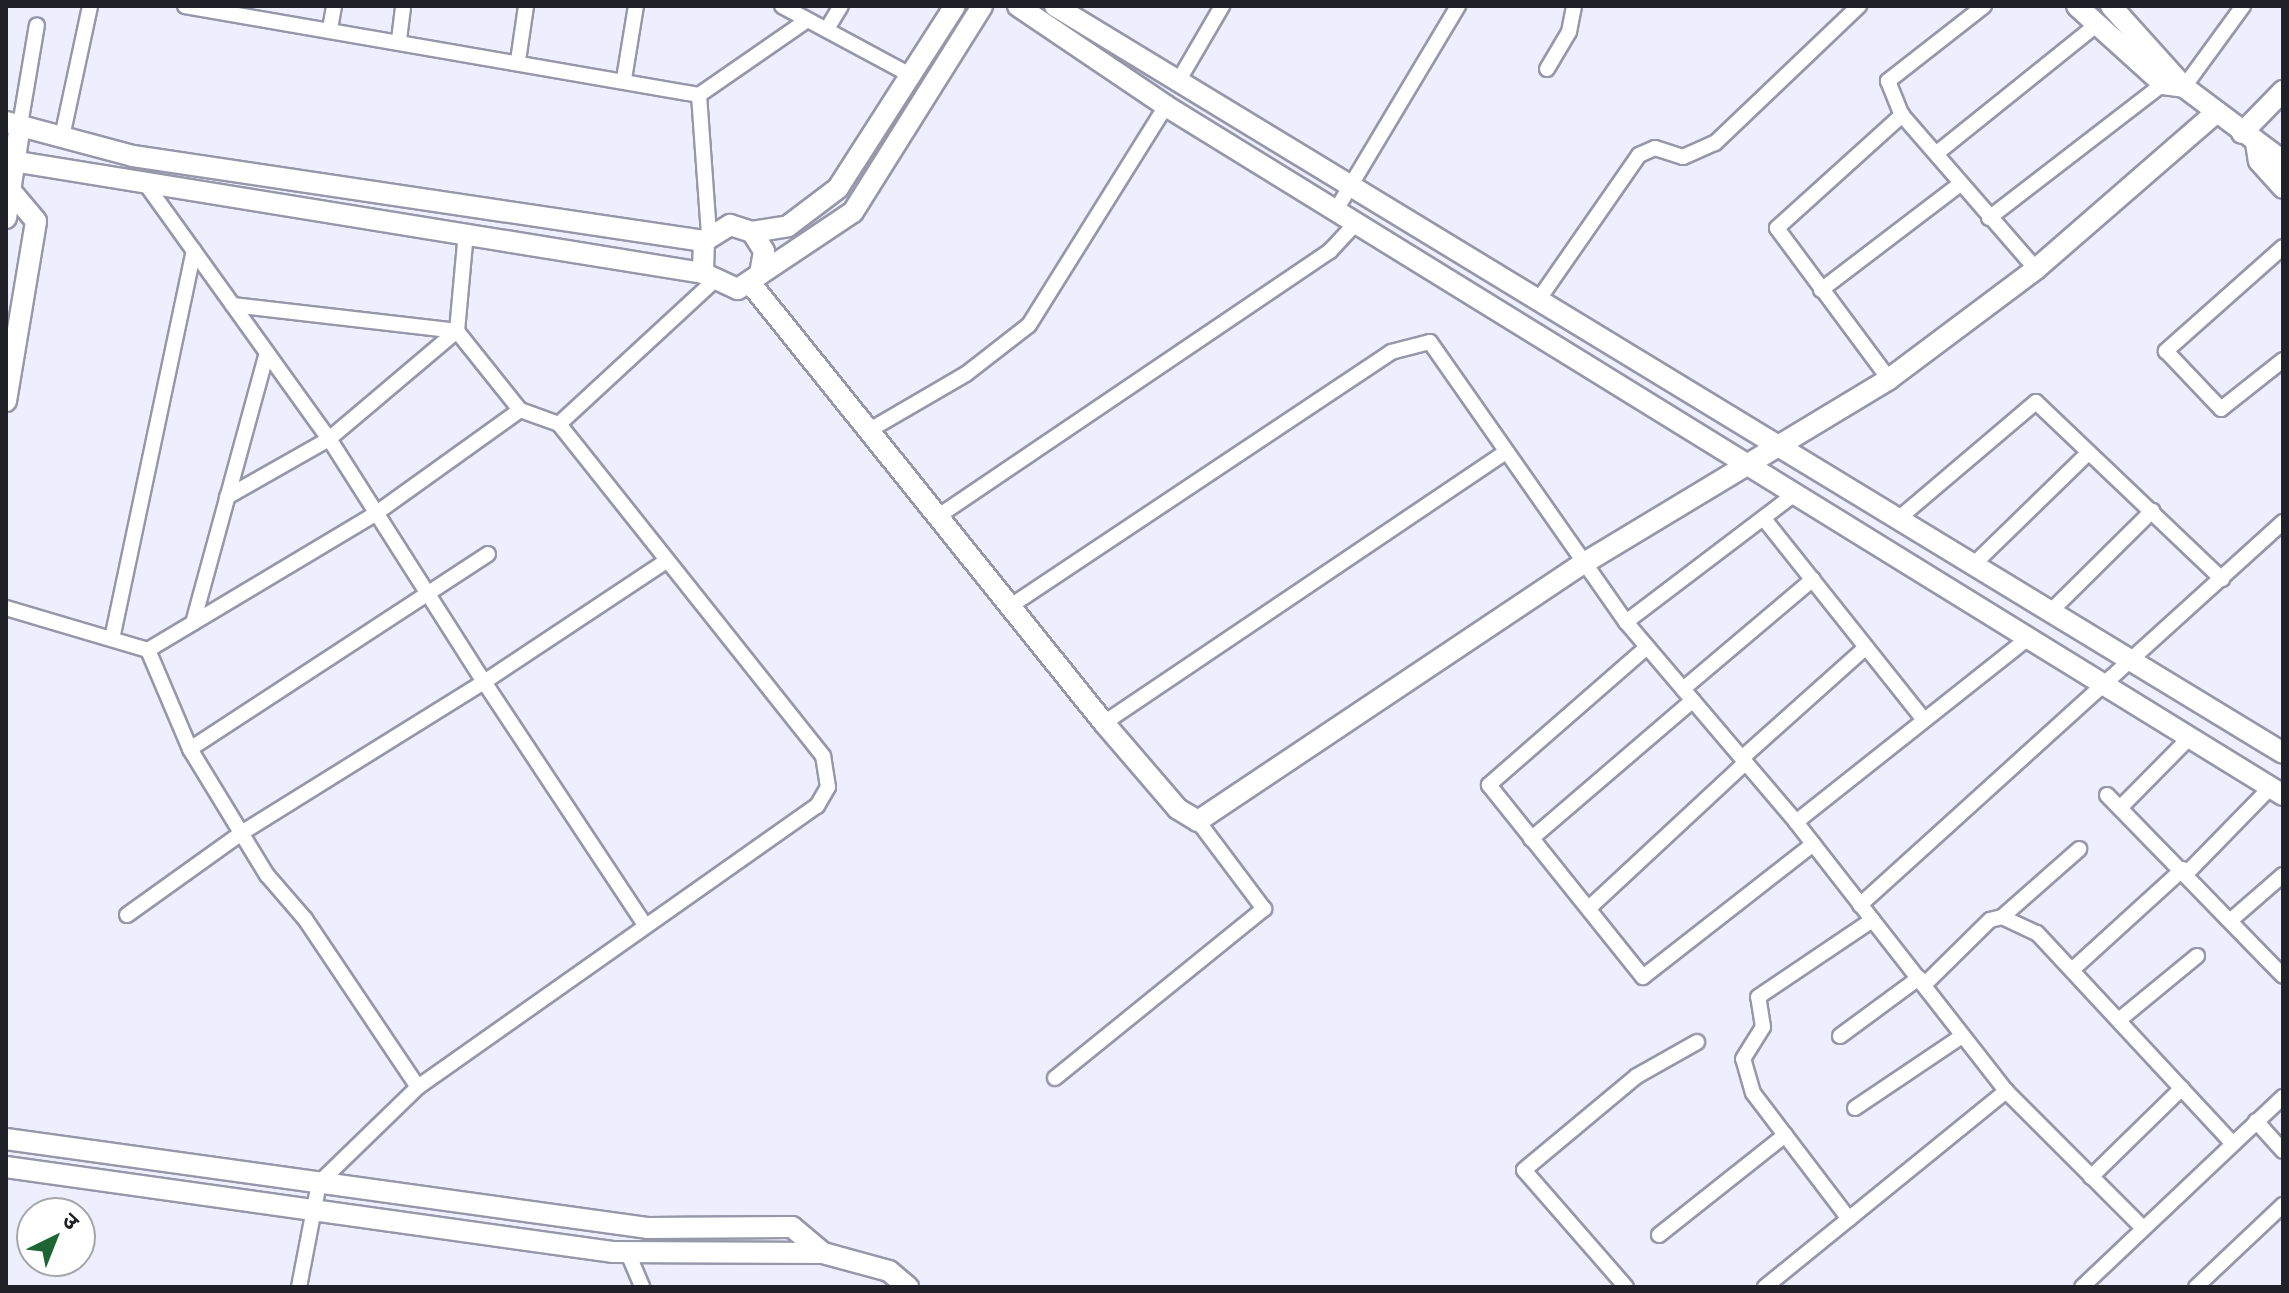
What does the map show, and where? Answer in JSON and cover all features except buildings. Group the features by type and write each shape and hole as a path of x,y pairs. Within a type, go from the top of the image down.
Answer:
{"street":[{"path":"62,137 90,6"},
{"path":"185,6 238,9 330,29 624,79 699,95 806,21"},
{"path":"330,29 334,6"},
{"path":"399,40 403,6"},
{"path":"518,61 526,6"},
{"path":"624,79 636,6"},
{"path":"782,6 912,76"},
{"path":"827,29 841,6"},
{"path":"13,124 133,156 707,238 730,225 752,232 788,226 838,188 955,6"},
{"path":"10,161 466,233 708,278 725,289 756,279 853,212 982,6"},
{"path":"1018,6 1166,106 2277,791 2072,970"},
{"path":"1055,6 1352,183 2283,753"},
{"path":"1179,80 1222,6"},
{"path":"1336,210 1458,6"},
{"path":"1547,69 1569,32 1574,6"},
{"path":"1539,299 1639,155 1655,148 1683,157 1715,143 1859,6"},
{"path":"1984,6 1888,81 1902,115 1937,153 1959,185 2036,269"},
{"path":"2077,6 2096,25 2173,86 2283,161"},
{"path":"2111,6 2173,86"},
{"path":"1989,218 2173,86 2243,6"},
{"path":"6,218 11,191 13,124 37,25"},
{"path":"1937,153 2096,25"},
{"path":"2249,138 2283,91"},
{"path":"559,424 708,278 699,95"},
{"path":"868,431 966,374 1029,325 1166,106"},
{"path":"1198,821 1581,565 1745,463 1889,379 2036,269 2214,114"},
{"path":"1889,379 1777,228 1902,115"},
{"path":"2249,138 2259,161 2283,188"},
{"path":"145,183 329,439 484,682 643,922"},
{"path":"1821,290 1959,185"},
{"path":"6,401 36,221 11,191"},
{"path":"937,517 1330,251 1356,223"},
{"path":"752,232 764,251 756,279"},
{"path":"299,1287 319,1183 418,1087 643,922 817,806 828,787 823,756 559,424 520,410 457,331 466,233"},
{"path":"2283,247 2166,351 2221,409 2283,360"},
{"path":"112,639 194,251"},
{"path":"756,279 868,431 1009,607 1178,809 1198,821 1264,909 1055,1078"},
{"path":"233,305 457,331"},
{"path":"227,497 329,439 457,331"},
{"path":"1009,607 1391,352 1419,342 1430,342 1581,565 1626,622 1796,822 2006,1091 2142,1227"},
{"path":"193,623 267,353"},
{"path":"1898,519 2036,402 2222,579"},
{"path":"6,608 148,650 375,514 520,410"},
{"path":"1104,723 1504,453"},
{"path":"1973,565 2088,453"},
{"path":"1626,622 1765,520 1796,493"},
{"path":"2050,612 2152,511"},
{"path":"1765,520 1921,716"},
{"path":"1860,905 2107,686 2222,579 2279,533"},
{"path":"190,749 488,554"},
{"path":"127,915 243,832 484,682 666,561"},
{"path":"1531,839 1813,579"},
{"path":"1796,822 1921,716 2029,637"},
{"path":"1647,647 1491,779 1490,788 1647,979 1813,844"},
{"path":"1589,908 1866,647"},
{"path":"148,650 190,749 243,832 418,1087"},
{"path":"2120,808 2190,737"},
{"path":"2107,795 2185,871 2283,976"},
{"path":"1840,1036 1922,982 1990,920 2002,917 2079,849"},
{"path":"2231,920 2283,875"},
{"path":"2002,917 2037,933 2231,1142"},
{"path":"1849,1219 1785,1135 1743,1071 1763,1027 1758,997 1872,920"},
{"path":"2119,1020 2197,956"},
{"path":"1855,1108 1962,1036"},
{"path":"1626,1287 1524,1170 1637,1076 1697,1042"},
{"path":"2091,1177 2182,1088"},
{"path":"1765,1287 2006,1091"},
{"path":"2082,1287 2231,1142 2283,1097"},
{"path":"2256,1121 2283,1151"},
{"path":"1659,1235 1785,1135"},
{"path":"6,1139 647,1228 792,1227 823,1253"},
{"path":"6,1167 313,1212 627,1251 823,1253 889,1271 908,1287"},
{"path":"2196,1287 2283,1205"},
{"path":"627,1251 642,1287"}]}
